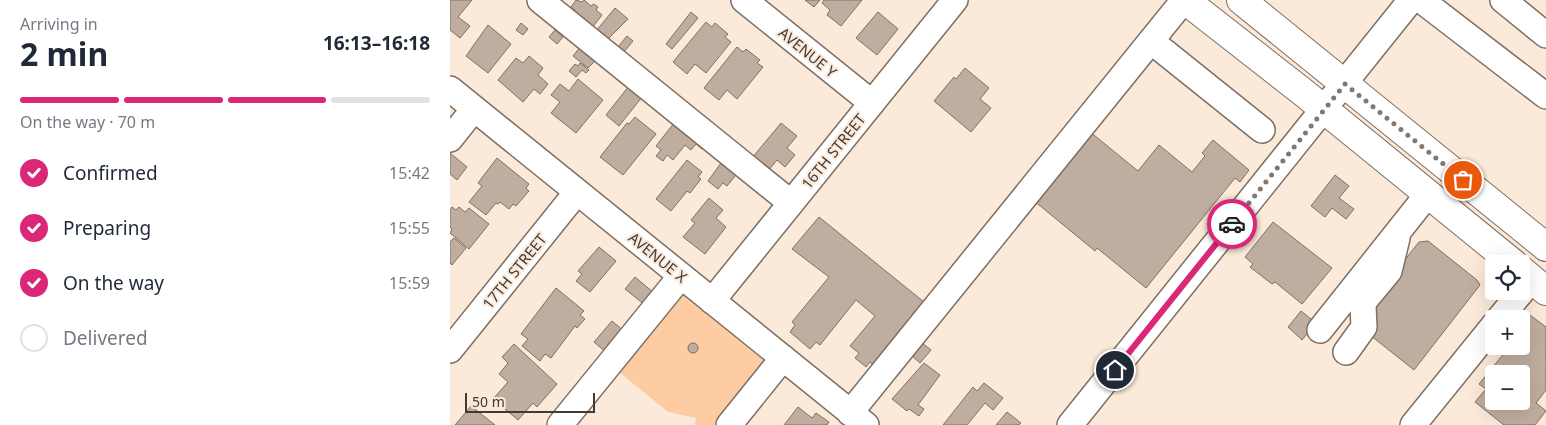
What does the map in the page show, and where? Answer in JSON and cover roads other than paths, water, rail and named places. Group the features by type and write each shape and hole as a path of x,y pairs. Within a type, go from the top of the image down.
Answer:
{"main road":[{"path":"1185,0 1324,109 1502,255"},
{"path":"1241,0 1546,247"}],"street":[{"path":"540,0 791,203"},
{"name":"AVENUE Y","path":"744,0 872,103"},
{"name":"16TH STREET","path":"712,301 955,0"},
{"path":"858,419 1151,41 1185,0"},
{"path":"1070,425 1412,0"},
{"path":"1421,0 1546,96"},
{"path":"1503,0 1546,35"},
{"path":"1151,41 1262,130"},
{"name":"AVENUE X","path":"450,89 858,419"},
{"path":"450,139 474,109"},
{"name":"17TH STREET","path":"450,350 577,192"},
{"path":"1320,330 1428,194"},
{"path":"1346,352 1364,327 1363,306 1365,300 1389,271 1399,231"},
{"path":"560,425 681,276"},
{"path":"1413,425 1485,337"},
{"path":"729,425 783,358"}]}
